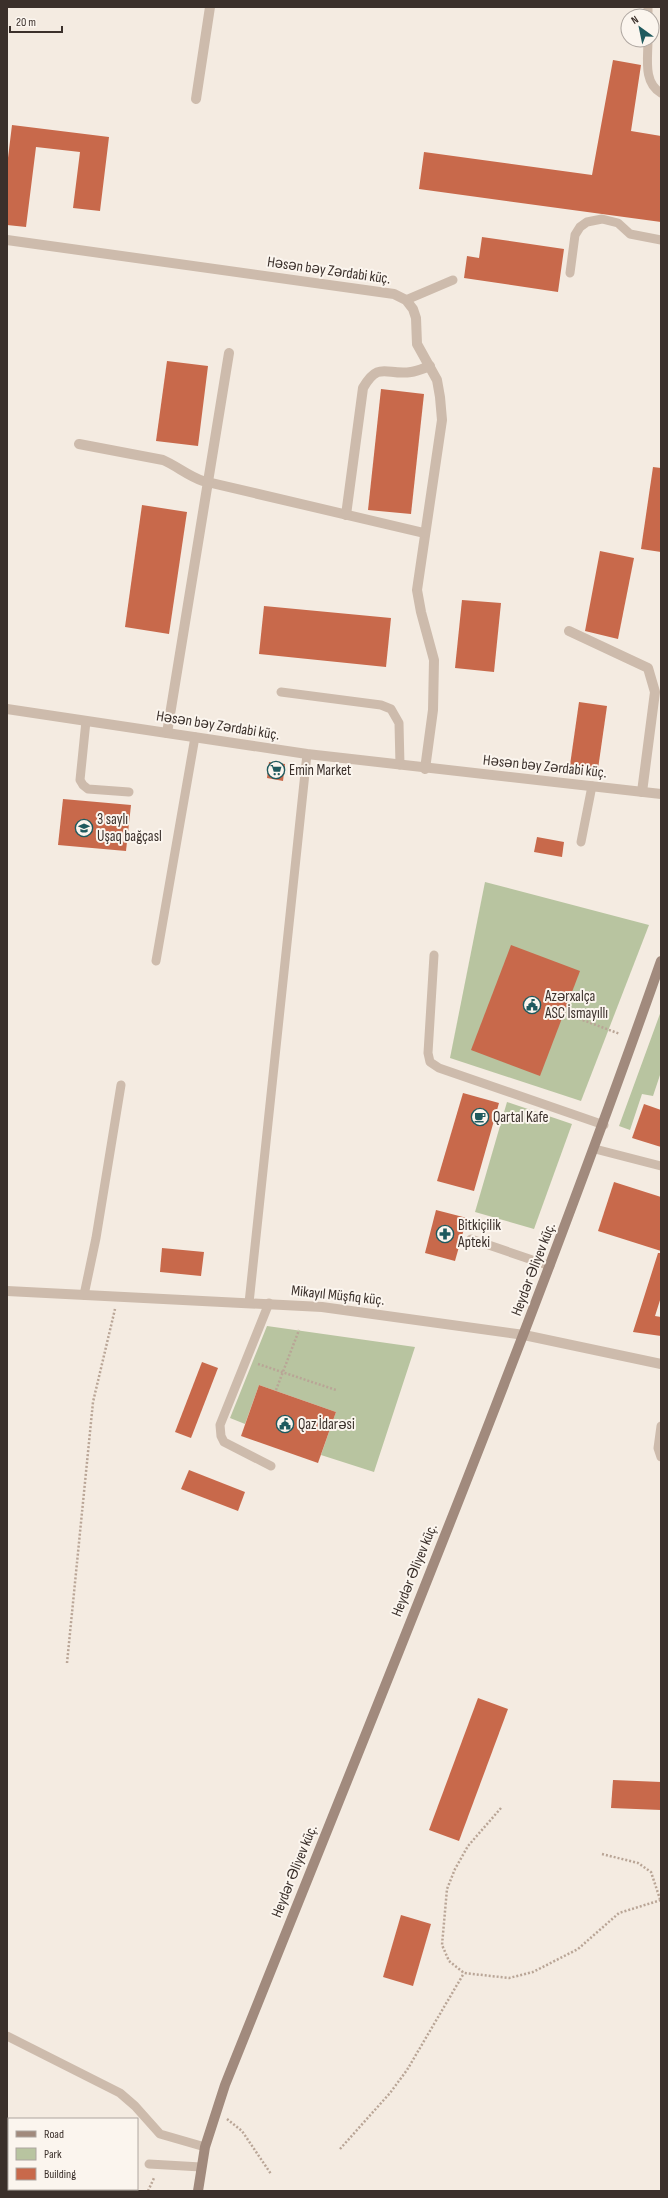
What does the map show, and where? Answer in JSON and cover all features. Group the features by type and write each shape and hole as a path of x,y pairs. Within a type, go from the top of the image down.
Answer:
{"main road":[{"name":"Heydər Əliyev küç.","path":"198,2191 205,2146 215,2111 524,1335 604,1125 661,961"}],"street":[{"path":"196,99 210,7"},
{"name":"Həsən bəy Zərdabi küç.","path":"7,240 394,294 406,300 416,318 417,344 437,380 442,420 424,533 418,590 421,612 434,660 433,710 425,769"},
{"path":"167,733 229,353"},
{"path":"346,515 363,388 370,375 381,370 412,372 430,366"},
{"path":"79,444 163,460 176,465 192,477 209,482 424,533"},
{"path":"569,632 648,668 655,692 642,792"},
{"name":"Həsən bəy Zərdabi küç.","path":"7,709 307,754 425,769 661,794"},
{"name":"Mikayıl Müşfiq küç.","path":"7,1291 322,1307 524,1335 661,1364"}],"lane":[{"path":"648,48 650,81 654,89 661,93"},
{"path":"570,273 575,235 580,227 588,222 602,219 618,223 630,234 661,240"},
{"path":"406,300 453,280"},
{"path":"281,692 381,705 391,709 399,723 400,766"},
{"path":"86,721 80,780 83,785 88,789 129,792"},
{"path":"156,961 195,737"},
{"path":"249,1303 307,754"},
{"path":"581,842 592,786"},
{"path":"434,955 428,1053 430,1062 439,1068 604,1125"},
{"path":"84,1295 96,1238 121,1085"},
{"path":"595,1149 661,1166"},
{"path":"471,1239 550,1266"},
{"path":"270,1304 220,1425 220,1436 224,1442 271,1466"},
{"path":"661,1426 658,1448 661,1457"},
{"path":"7,2036 120,2093 135,2106 160,2134 205,2146"},
{"path":"149,2164 201,2167"}],"path":[{"path":"564,1013 634,1039"},
{"path":"67,1663 93,1402 118,1296"},
{"path":"276,1390 299,1330"},
{"path":"246,1360 336,1390"},
{"path":"501,1808 468,1846 455,1869 447,1889 442,1945 449,1961 464,1973 509,1978 533,1972 578,1949 619,1913 661,1899 651,1872 638,1863 602,1854"},
{"path":"340,2149 390,2093 407,2070 464,1973"},
{"path":"215,2111 230,2120 242,2131 271,2174"}],"green space":[{"path":"485,882 649,925 581,1101 450,1058"},
{"path":"661,1011 661,1072 653,1096 642,1094 630,1130 619,1126"},
{"path":"507,1102 572,1124 534,1229 475,1212"},
{"path":"267,1326 415,1347 374,1472 321,1455 336,1412 259,1385 245,1424 230,1418"}],"building":[{"path":"613,60 641,65 631,131 661,136 661,222 419,189 424,152 592,175"},
{"path":"12,125 109,137 100,211 73,208 80,152 36,147 26,227 7,225 7,166"},
{"path":"482,237 564,249 558,292 464,278 467,256 479,258"},
{"path":"167,361 208,366 198,446 156,441"},
{"path":"381,389 424,394 411,514 368,510"},
{"path":"653,467 661,468 661,552 641,549"},
{"path":"142,505 187,512 169,634 125,627"},
{"path":"600,551 634,558 618,639 585,631"},
{"path":"462,600 501,603 494,672 455,668"},
{"path":"264,606 391,618 386,667 259,654"},
{"path":"579,702 607,706 598,769 570,765"},
{"path":"269,762 285,764 283,781 267,778"},
{"path":"63,799 131,805 126,851 58,845"},
{"path":"537,837 564,842 562,857 534,852"},
{"path":"511,945 580,971 540,1076 471,1050"},
{"path":"463,1093 499,1103 474,1191 437,1181"},
{"path":"644,1104 661,1110 661,1147 632,1138"},
{"path":"614,1182 661,1197 661,1251 598,1231"},
{"path":"436,1210 467,1218 455,1261 425,1253"},
{"path":"162,1248 204,1252 201,1276 160,1272"},
{"path":"658,1253 661,1253 661,1297 655,1316 661,1317 661,1336 633,1332"},
{"path":"202,1362 218,1368 191,1438 175,1432"},
{"path":"259,1385 336,1412 318,1463 241,1436"},
{"path":"189,1470 245,1492 238,1511 181,1489"},
{"path":"478,1698 508,1709 459,1841 429,1830"},
{"path":"613,1780 661,1782 661,1810 611,1808"},
{"path":"401,1915 431,1924 413,1986 383,1977"}],"place":[{"name":"Emin Market","path":"276,770"},
{"name":"3 saylı Uşaq bağçasl","path":"84,828"},
{"name":"Azərxalça ASC İsmayıllı","path":"532,1005"},
{"name":"Qartal Kafe","path":"480,1117"},
{"name":"Bitkiçilik Apteki","path":"445,1234"},
{"name":"Qaz İdarəsi","path":"285,1424"}]}
